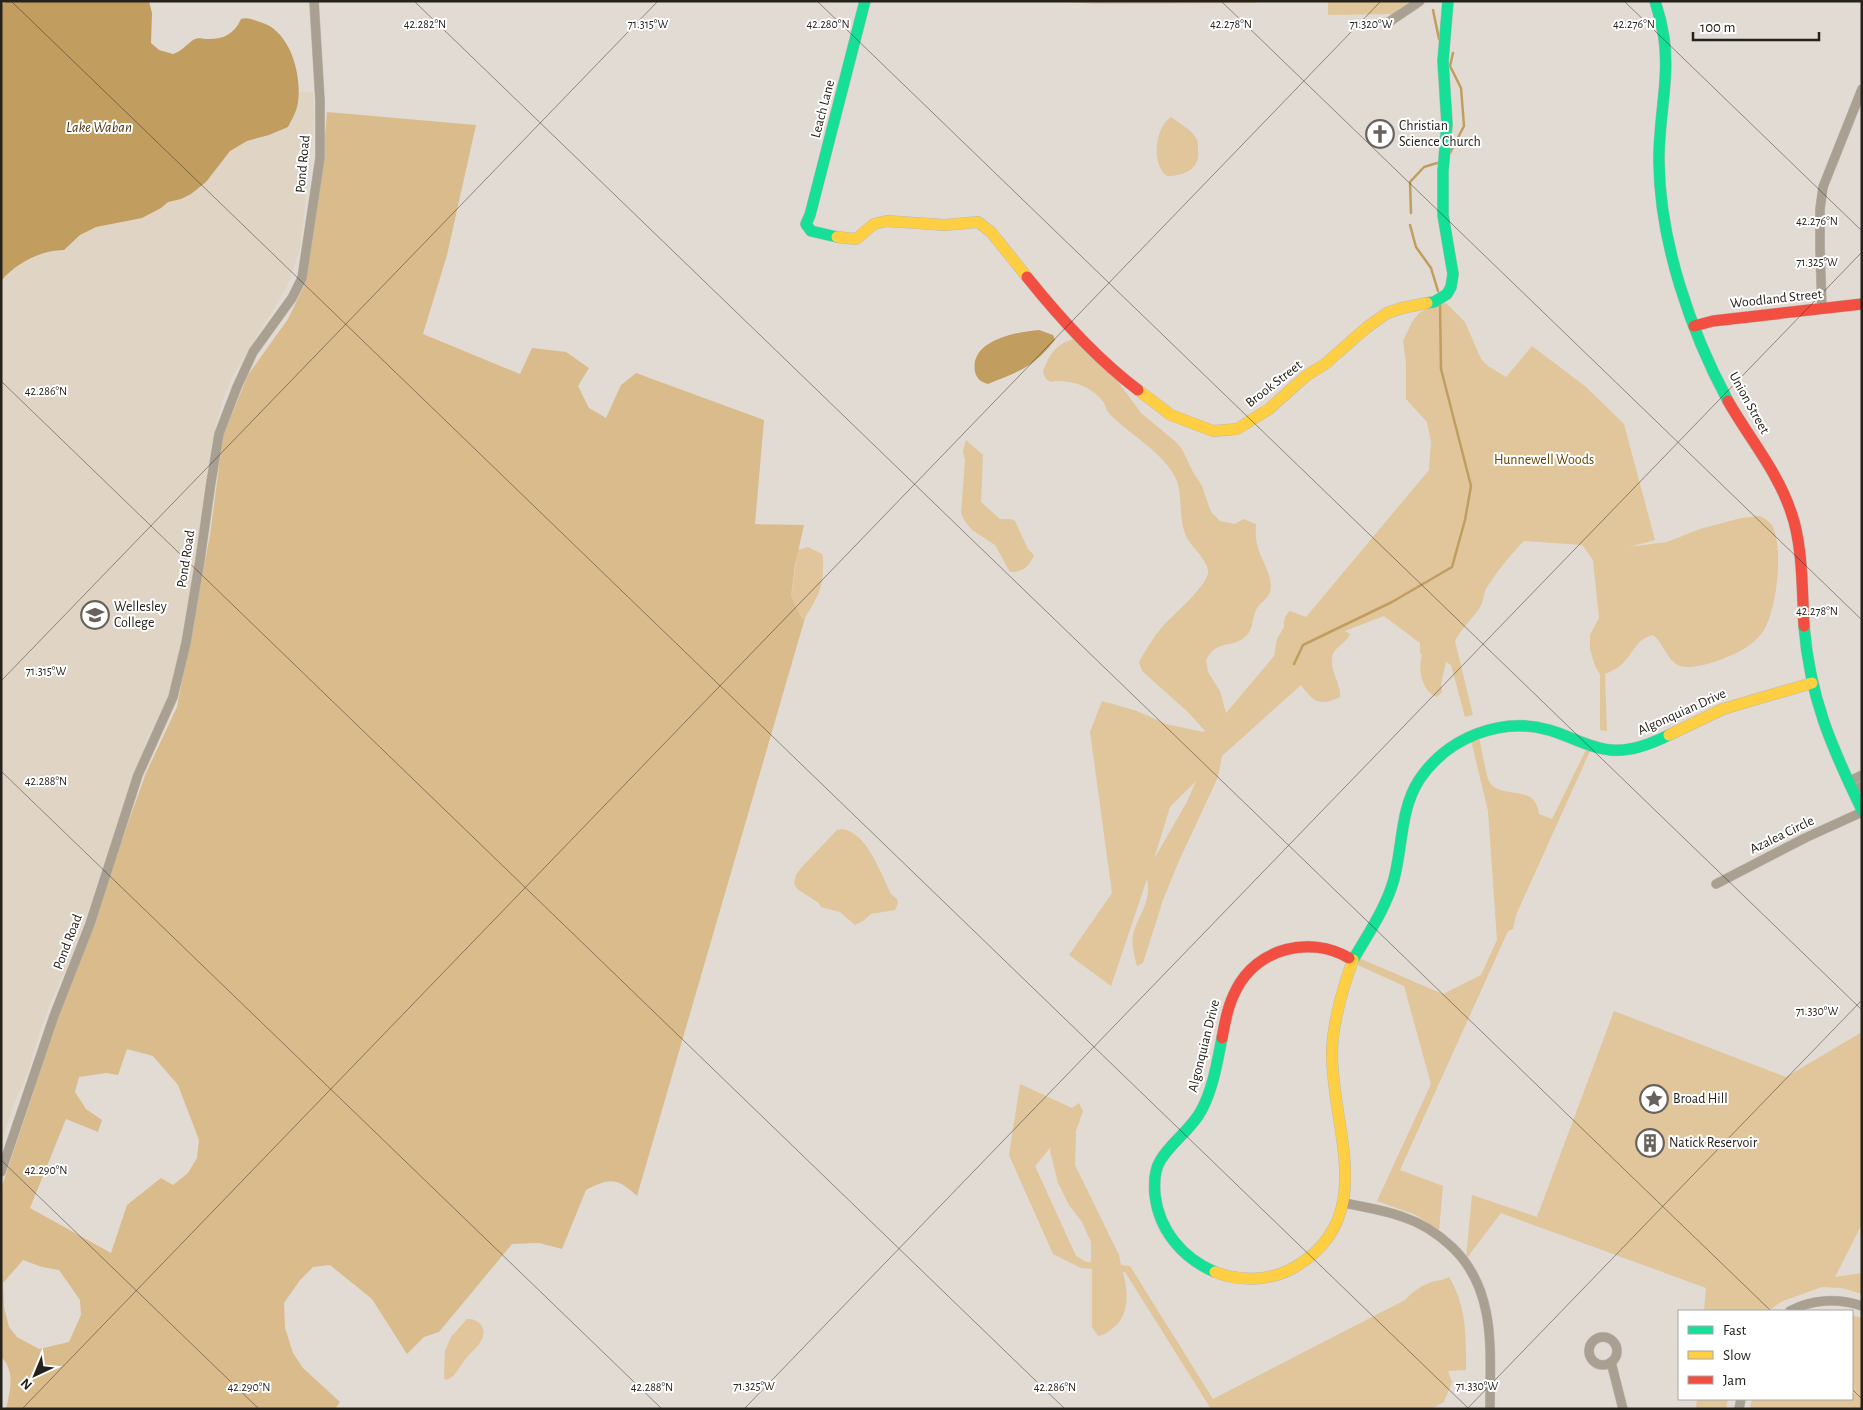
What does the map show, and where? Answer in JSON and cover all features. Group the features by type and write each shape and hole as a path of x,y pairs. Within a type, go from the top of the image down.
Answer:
{"street":[{"name":"Pond Road","path":"1,1172 54,1016 90,924 138,775 173,696 186,643 219,434 253,352 292,298 302,278 320,158 320,101 314,1"},
{"name":"Leach Lane","path":"806,224 813,206 866,1"},
{"path":"1389,22 1420,1"},
{"name":"Brook Street","path":"806,224 811,231 841,238 856,239 874,224 887,221 945,225 978,222 991,232 1071,327 1122,378 1170,415 1212,431 1237,429 1269,409 1306,376 1325,364 1366,328 1387,313 1434,302 1447,294 1451,288 1452,274 1443,215 1443,171 1447,124 1443,61 1448,1"},
{"name":"Union Street","path":"1655,1 1663,30 1666,60 1659,144 1662,208 1676,272 1694,326 1711,366 1736,415 1775,476 1792,512 1797,538 1807,654 1812,683 1828,736 1854,786 1862,811"},
{"path":"1822,309 1820,229 1823,187 1862,88"},
{"name":"Woodland Street","path":"1694,326 1713,321 1862,304"},
{"name":"Algonquian Drive","path":"1353,960 1329,948 1300,946 1270,955 1250,969 1237,987 1228,1006 1215,1072 1206,1102 1190,1128 1161,1158 1155,1173 1154,1184 1160,1218 1172,1240 1179,1248 1205,1268 1222,1275 1238,1278 1260,1278 1280,1274 1309,1258 1330,1235 1338,1219 1344,1203 1345,1170 1333,1078 1332,1053 1337,1007 1353,960 1381,913 1392,889 1397,866 1402,820 1410,798 1426,771 1441,755 1456,744 1482,732 1503,727 1526,726 1547,729 1597,748 1634,749 1651,744 1689,724 1727,708 1812,683"},
{"path":"1854,786 1862,776"},
{"name":"Azalea Circle","path":"1716,884 1862,811"},
{"path":"1344,1203 1395,1214 1421,1225 1447,1242 1469,1267 1480,1288 1486,1308 1490,1348 1490,1409"},
{"path":"1792,1310 1822,1301 1843,1301 1862,1306"},
{"path":"1611,1362 1623,1409"}],"shaded area":[{"name":"Wellesley College","path":"299,92 313,92 314,113 300,249 287,287 232,377 224,397 216,424 208,466 195,567 173,692 148,736 113,844 72,955 50,1004 28,1072 15,1101 1,1145 1,281 17,263 74,241 87,227 214,157 298,101"},
{"path":"327,112 476,125 447,255 423,334 520,374 532,348 566,352 589,368 578,386 589,408 606,418 621,385 636,373 764,420 755,524 804,525 795,565 791,596 802,619 805,618 637,1196 624,1185 613,1181 601,1183 586,1190 562,1249 539,1243 512,1244 439,1332 424,1337 407,1354 372,1299 330,1265 313,1267 300,1280 284,1303 285,1328 293,1353 303,1368 340,1402 335,1409 6,1409 11,1381 9,1368 1,1357 1,1189 57,1021 146,773 177,707 210,535 223,436 248,375 288,319 304,286 323,161","holes":["127,1049 153,1056 178,1085 199,1140 197,1158 188,1173 173,1185 161,1178 127,1205 111,1253 30,1208 66,1119 98,1132 102,1120 86,1109 75,1092 79,1077 106,1073 118,1075","23,1260 42,1267 59,1270 80,1300 81,1315 69,1342 39,1349 17,1337 9,1327 4,1307 3,1283"]}],"green space":[{"path":"1050,1 1257,1 1257,3 1097,4"},
{"path":"1328,1 1410,1 1394,14 1328,15"},
{"path":"1171,117 1188,129 1197,139 1198,156 1197,162 1190,170 1179,175 1167,176 1159,164 1157,146 1161,129"},
{"name":"Hunnewell Woods","path":"1440,302 1446,303 1465,322 1481,359 1488,366 1506,377 1532,346 1586,387 1624,424 1655,540 1629,547 1667,542 1700,529 1741,518 1760,516 1769,522 1776,535 1778,564 1775,596 1767,624 1762,633 1752,643 1740,651 1714,662 1693,667 1684,667 1676,664 1653,635 1643,639 1622,664 1605,674 1607,731 1600,730 1600,674 1595,666 1590,649 1590,635 1599,618 1593,560 1582,545 1524,541 1488,586 1479,609 1455,641 1473,715 1465,717 1451,665 1446,662 1441,684 1442,692 1437,697 1427,690 1422,679 1420,667 1422,655 1420,643 1384,616 1345,631 1350,634 1335,651 1332,658 1340,697 1327,702 1318,701 1313,699 1301,685 1222,756 1218,777 1163,900 1143,963 1137,966 1133,937 1147,899 1147,879 1111,986 1069,955 1112,893 1090,732 1102,701 1137,711 1166,724 1205,731 1189,713 1142,671 1139,662 1162,627 1202,586 1208,569 1204,560 1187,538 1182,522 1180,493 1176,479 1170,469 1155,452 1107,411 1100,397 1077,384 1066,381 1051,382 1046,379 1043,372 1049,357 1064,343 1070,340 1086,338 1141,413 1182,449 1202,486 1211,512 1220,521 1235,524 1243,519 1256,524 1257,544 1271,582 1270,592 1256,610 1247,635 1236,642 1215,649 1206,660 1208,672 1220,691 1226,713 1274,656 1277,639 1284,627 1284,620 1287,614 1290,611 1306,617 1429,470 1431,442 1427,422 1406,399 1406,363 1403,341 1412,322 1419,313","holes":["1196,781 1187,802 1154,859 1170,807"]},
{"path":"966,440 983,455 981,502 1000,519 1015,521 1028,549 1034,555 1028,566 1022,570 1010,572 995,545 972,530 964,520 961,513 965,460 963,451"},
{"path":"808,547 822,554 822,578 820,590 805,618 802,619 791,596 798,550"},
{"path":"1479,737 1490,783 1503,791 1518,793 1532,798 1537,804 1539,814 1552,819 1586,750 1590,751 1516,915 1513,929 1508,931 1400,1170 1443,1186 1439,1231 1416,1215 1377,1201 1431,1084 1404,986 1351,962 1354,956 1443,994 1481,975 1497,940 1488,811 1471,740"},
{"path":"842,829 851,832 866,846 878,865 891,894 897,899 898,903 895,910 871,914 855,925 840,912 821,907 819,903 797,889 794,883 796,875 801,868 837,830"},
{"path":"1614,1011 1786,1077 1862,1032 1862,1224 1835,1277 1862,1273 1862,1294 1842,1288 1822,1287 1783,1301 1770,1310 1704,1310 1706,1288 1501,1213 1466,1259 1472,1195 1537,1217"},
{"path":"1020,1084 1072,1108 1079,1103 1083,1111 1076,1131 1075,1165 1119,1255 1121,1265 1130,1266 1213,1399 1405,1300 1422,1286 1449,1277 1455,1288 1462,1311 1466,1370 1448,1371 1452,1382 1444,1402 1431,1409 1211,1409 1125,1272 1123,1272 1127,1295 1125,1310 1119,1323 1106,1333 1098,1336 1092,1327 1092,1269 1081,1268 1053,1254 1009,1155","holes":["1051,1147 1050,1151 1058,1183 1069,1205 1082,1222 1091,1242 1091,1262 1086,1262 1076,1256 1035,1166"]},
{"path":"1853,1315 1862,1318 1862,1409 1750,1409 1752,1400 1853,1400"},
{"path":"467,1319 475,1320 481,1325 483,1330 482,1340 455,1375 446,1380 444,1378 445,1351 451,1337"},
{"path":"1697,1400 1728,1400 1726,1409 1696,1409"}],"water":[{"name":"Lake Waban","path":"9,1 149,1 152,13 151,43 159,50 173,54 193,40 200,38 217,39 231,33 241,19 260,22 279,34 292,55 296,66 299,91 295,112 288,127 247,141 230,151 206,182 191,194 168,202 142,218 96,227 80,235 64,250 47,252 21,263 1,281 1,4"},
{"path":"1039,330 1053,335 1055,340 1040,357 1025,368 988,384 978,378 975,372 975,361 979,352 987,345 1008,336"}],"waterway":[{"path":"1433,10 1439,39"},
{"path":"1450,153 1464,126 1461,88 1450,66 1453,53"},
{"path":"1411,213 1410,182 1424,167 1437,163"},
{"path":"1410,225 1416,247 1431,268 1438,291"},
{"path":"1294,664 1303,645 1392,602 1452,567 1465,520 1471,486 1441,369 1440,304"}],"traffic: fast":[{"path":"837,237 811,231 806,224 810,215 865,1"},
{"path":"1427,303 1434,302 1447,294 1451,287 1453,274 1443,215 1443,171 1447,124 1443,61 1448,1"},
{"path":"1655,1 1664,38 1666,69 1659,147 1661,193 1665,224 1680,286 1690,316 1714,374 1728,401"},
{"path":"1804,626 1811,676 1817,699 1832,743 1862,810"},
{"path":"1349,958 1353,960 1376,921 1391,890 1405,816 1413,791 1419,780 1444,752 1476,734 1512,726 1531,726 1549,730 1595,747 1611,750 1641,747 1669,735"},
{"path":"1215,1272 1192,1259 1167,1231 1157,1208 1155,1182 1157,1169 1164,1154 1197,1118 1205,1103 1214,1076 1222,1038"}],"traffic: slow":[{"path":"837,237 856,239 874,224 887,221 945,225 978,222 991,232 1027,277"},
{"path":"1138,390 1171,415 1213,431 1237,429 1269,409 1306,376 1325,364 1366,328 1387,313 1427,303"},
{"path":"1669,735 1723,709 1812,683"},
{"path":"1215,1272 1245,1279 1266,1277 1286,1272 1321,1246 1336,1223 1344,1197 1345,1169 1332,1052 1334,1028 1339,1005 1353,960"}],"traffic: jam":[{"path":"1027,277 1079,337 1138,390"},
{"path":"1694,326 1713,321 1862,304"},
{"path":"1728,401 1779,483 1791,512 1800,553 1804,626"},
{"path":"1222,1038 1229,1008 1236,990 1245,976 1257,964 1271,955 1302,947 1318,947 1334,951 1349,958"}],"place":[{"name":"Christian Science Church","path":"1380,134"},
{"name":"Wellesley College","path":"95,615"},
{"name":"Broad Hill","path":"1654,1099"},
{"name":"Natick Reservoir","path":"1650,1143"}]}
